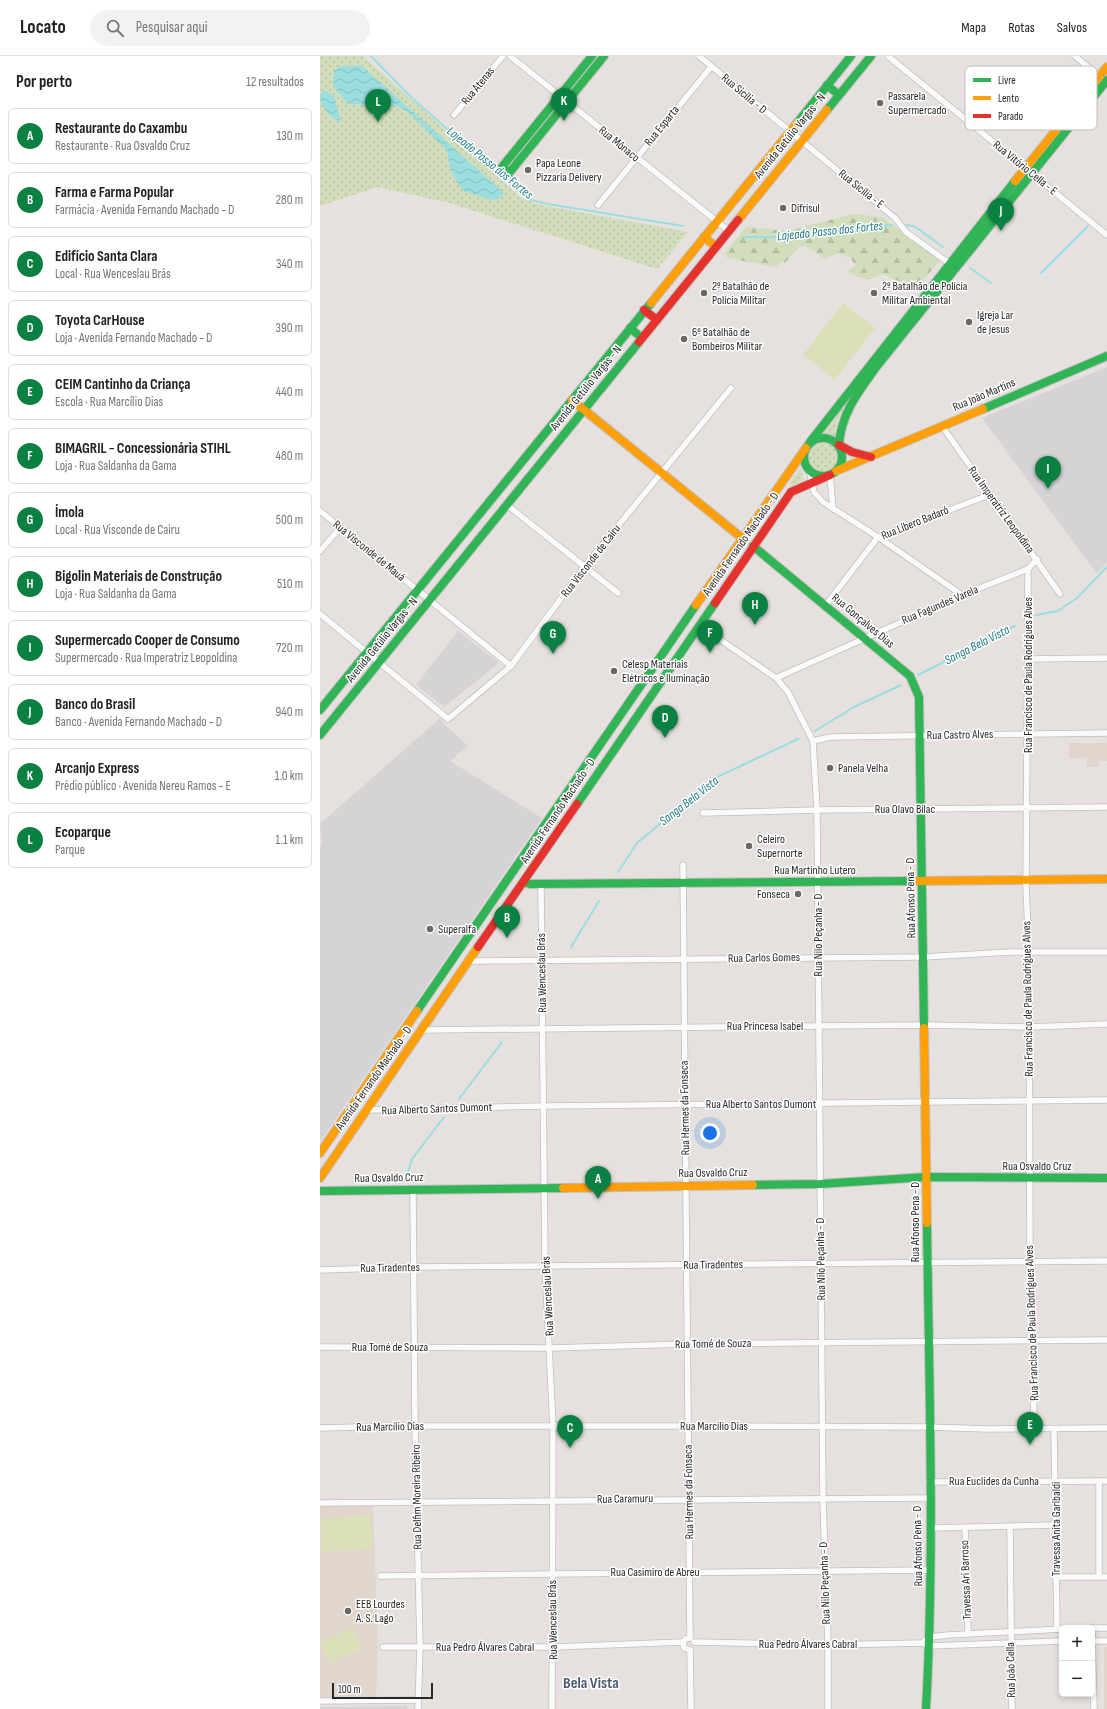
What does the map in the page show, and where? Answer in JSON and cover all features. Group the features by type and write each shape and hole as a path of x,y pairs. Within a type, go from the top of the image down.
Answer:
{"street":[{"name":"Rua Atenas","path":"454,115 502,56"},
{"name":"Rua Mônaco","path":"510,56 729,231"},
{"path":"592,56 602,59 509,173 502,167 592,56"},
{"name":"Rua Sicília - D","path":"699,56 790,131"},
{"name":"Avenida Getúlio Vargas - N","path":"320,710 851,56"},
{"name":"Avenida Getúlio Vargas - N","path":"320,735 871,56"},
{"name":"Rua Vitório Cella - E","path":"888,56 965,119"},
{"path":"1075,56 1088,66"},
{"name":"Rua Esparta","path":"598,205 711,67"},
{"name":"Avenida Fernando Machado - D","path":"1097,89 1105,80 1107,67"},
{"path":"1097,74 1105,80"},
{"path":"827,85 840,95"},
{"path":"532,129 540,135"},
{"name":"Rua Vitório Cella - E","path":"978,130 1107,235"},
{"name":"Avenida Fernando Machado - D","path":"839,445 840,427 866,375 949,263 1063,130"},
{"name":"Rua Sicília - E","path":"790,131 895,218 906,232 949,263"},
{"name":"Avenida Fernando Machado - D","path":"320,1153 512,875 646,676 808,445 866,375 1028,171"},
{"path":"704,237 716,248"},
{"path":"644,310 657,320"},
{"path":"630,328 642,338"},
{"name":"Rua João Martins","path":"833,473 1107,356"},
{"name":"Rua Visconde de Cairu","path":"379,662 448,719 511,666 585,566 731,388"},
{"path":"572,400 742,538"},
{"name":"Rua Imperatriz Leopoldina","path":"942,426 1060,594"},
{"path":"871,457 852,452 829,438 822,437 808,445 804,459 809,469 814,492 823,502 878,537 962,595"},
{"path":"809,469 815,474 822,476 833,473 840,467 843,456 839,445"},
{"path":"833,473 830,498 833,508"},
{"name":"Avenida Fernando Machado - D","path":"320,1178 791,492 833,473"},
{"name":"Rua Líbero Badaró","path":"825,606 878,537 989,494"},
{"path":"507,505 618,593"},
{"name":"Rua Visconde de Mauá","path":"320,511 511,666"},
{"path":"320,551 340,528"},
{"name":"Rua Gonçalves Dias","path":"753,546 910,676 919,697 921,735"},
{"name":"Rua Fagundes Varela","path":"776,678 962,595 1028,569 1037,560"},
{"name":"Rua Francisco de Paula Rodrigues Alves","path":"1028,569 1026,880 1029,953 1030,1027 1028,1101 1034,1429"},
{"path":"320,614 379,662"},
{"path":"687,617 776,678 788,692 813,741"},
{"path":"1027,659 1107,658"},
{"name":"Rua Castro Alves","path":"813,741 831,737 1107,733"},
{"name":"Rua Afonso Pena - D","path":"921,735 929,1482 931,1528 930,1637 926,1644 926,1709"},
{"name":"Rua Nilo Peçanha - D","path":"813,741 817,810 823,1499 824,1571 828,1645 828,1709"},
{"path":"569,790 581,799"},
{"name":"Rua Olavo Bilac","path":"703,813 817,810 1107,807"},
{"name":"Rua Hermes da Fonseca","path":"683,865 688,1426 692,1640"},
{"path":"512,875 524,882"},
{"name":"Rua Martinho Lutero","path":"524,882 542,884 1107,879"},
{"name":"Rua Wenceslau Brás","path":"542,884 546,1266 553,1426 554,1500 552,1573 554,1647 552,1709"},
{"name":"Rua Carlos Gomes","path":"470,961 923,957 1011,952 1107,952"},
{"path":"442,1000 451,977 446,970"},
{"name":"Rua Princesa Isabel","path":"422,1030 684,1026 924,1025 1030,1027 1107,1024"},
{"name":"Rua Alberto Santos Dumont","path":"367,1110 544,1106 1107,1100"},
{"name":"Rua Osvaldo Cruz","path":"320,1191 820,1184 926,1177 1107,1178"},
{"name":"Rua Delfim Moreira Ribeiro","path":"413,1189 415,1426 420,1647 418,1709"},
{"name":"Rua Tiradentes","path":"320,1270 414,1267 1107,1261"},
{"name":"Rua Tomé de Souza","path":"320,1347 414,1346 550,1348 822,1342 1107,1340"},
{"name":"Rua Marcílio Dias","path":"320,1428 415,1426 823,1426 1034,1429 1107,1428"},
{"name":"Travessa Anita Garibaldi","path":"1054,1429 1056,1481 1056,1578 1059,1629"},
{"path":"1099,1481 1099,1577"},
{"name":"Rua Euclides da Cunha","path":"929,1482 1107,1481"},
{"name":"Rua Caramuru","path":"320,1503 417,1504 554,1500 930,1498"},
{"path":"931,1528 1055,1525"},
{"name":"Rua João Cella","path":"1010,1526 1012,1709"},
{"name":"Travessa Ari Barroso","path":"965,1527 968,1633"},
{"name":"Rua Casimiro de Abreu","path":"380,1576 418,1574 930,1570"},
{"path":"1056,1578 1107,1577"},
{"path":"1095,1628 1107,1628"},
{"path":"930,1637 968,1633 1059,1629"},
{"path":"690,1650 684,1648 683,1642 686,1638 692,1640 694,1647 690,1650 691,1709"},
{"name":"Rua Pedro Álvares Cabral","path":"692,1640 828,1645 1059,1641"},
{"path":"1095,1641 1107,1641"},
{"name":"Rua Pedro Álvares Cabral","path":"383,1647 554,1647 683,1642"},
{"path":"1093,1661 1094,1709"},
{"path":"320,1701 418,1700"}],"shaded area":[{"path":"1107,367 1107,562 1097,574 982,418"},
{"path":"458,631 499,663 444,707 416,685"},
{"path":"439,719 468,746 450,761 542,818 320,1142 320,847 322,844 320,824"},
{"path":"1069,743 1107,743 1107,761 1098,761 1098,767 1087,767 1087,758 1069,758"},
{"name":"EEB Lourdes A. S. Lago","path":"373,1505 378,1647 376,1699 320,1700 320,1506"},
{"path":"1104,1647 1107,1647 1107,1709 1104,1709"},
{"path":"407,1706 407,1709 320,1709 320,1707"}],"green space":[{"path":"320,56 363,56 520,197 536,204 688,232 657,269 450,203 378,187 320,206"},
{"path":"853,214 882,217 940,260 916,289 883,274 867,280 846,272 856,266 851,259 839,253 825,259 805,246 799,247 785,263 781,262 776,267 727,258 725,253 746,227 788,231"},
{"path":"843,303 875,328 835,379 803,355"},
{"path":"842,407 844,408 837,422 835,436 823,434"},
{"path":"823,441 834,445 838,456 834,467 823,471 812,467 808,456 812,445"},
{"path":"801,468 804,480 792,486 789,484"},
{"path":"370,1515 373,1548 322,1552 320,1519"},
{"path":"352,1627 362,1649 330,1663 320,1643"}],"water":[{"path":"342,66 362,66 504,193 498,199 492,200 464,191 456,181 450,168 447,150 408,112 397,106 348,104 333,86 334,71"},
{"path":"324,90 334,96 341,122 326,112 320,99 320,95"}],"waterway":[{"name":"Lajeado Passo dos Fortes","path":"371,56 412,98 521,194 531,200 683,226"},
{"name":"Lajeado Passo dos Fortes","path":"743,237 790,237 811,233 892,225"},
{"name":"Lajeado Passo dos Fortes","path":"906,225 914,226 943,247"},
{"name":"Lajeado Passo dos Fortes","path":"1041,273 1088,226"},
{"name":"Lajeado Passo dos Fortes","path":"970,268 991,283"},
{"name":"Sanga Bela Vista","path":"1036,615 1058,611 1077,598 1107,567"},
{"name":"Sanga Bela Vista","path":"918,675 1015,626"},
{"name":"Sanga Bela Vista","path":"815,731 854,707 901,685"},
{"name":"Sanga Bela Vista","path":"618,872 637,843 715,778 798,739"},
{"name":"Sanga Bela Vista","path":"571,947 599,901"},
{"name":"Sanga Bela Vista","path":"459,1099 502,1042"},
{"name":"Sanga Bela Vista","path":"406,1178 412,1159 444,1117"}],"traffic: fast":[{"path":"592,56 502,167 509,173 604,56"},
{"path":"797,123 851,56"},
{"path":"827,110 871,56"},
{"path":"1097,92 1107,80"},
{"path":"827,85 839,95"},
{"path":"839,445 840,433 847,413 877,366 1067,130"},
{"path":"810,442 1015,181"},
{"path":"320,710 651,303"},
{"path":"630,328 642,338"},
{"path":"320,735 639,342"},
{"path":"983,409 1107,356"},
{"path":"819,438 827,438 837,443 841,450 842,457 841,464 837,471 827,476 819,476 809,471 807,468 804,461 804,453 809,443 812,441 819,438"},
{"path":"753,546 910,676 919,697 924,1028"},
{"path":"577,804 715,603"},
{"path":"417,1011 696,605"},
{"path":"524,882 530,884 914,881"},
{"path":"753,1185 820,1184 926,1177 1107,1178"},
{"path":"320,1191 563,1188"},
{"path":"926,1709 929,1648 931,1527 927,1223"}],"traffic: slow":[{"path":"1097,79 1107,67"},
{"path":"738,220 827,110"},
{"path":"651,303 797,123"},
{"path":"1015,181 1056,130"},
{"path":"704,237 716,247"},
{"path":"572,400 742,538"},
{"path":"836,471 983,409"},
{"path":"696,605 806,448"},
{"path":"914,881 1107,879"},
{"path":"320,1178 478,947"},
{"path":"320,1153 417,1011"},
{"path":"924,1028 927,1223"},
{"path":"563,1188 753,1185"}],"traffic: jam":[{"path":"639,342 738,220"},
{"path":"644,310 657,320"},
{"path":"839,445 852,452 871,457"},
{"path":"715,603 791,492 830,475"},
{"path":"478,947 577,804"}],"place":[{"name":"Passarela Supermercado","path":"880,103"},
{"name":"Arcanjo Express","path":"564,121"},
{"name":"Ecoparque","path":"378,122"},
{"name":"Papa Leone Pizzaria Delivery","path":"528,170"},
{"name":"Difrisul","path":"783,208"},
{"name":"Banco do Brasil","path":"1001,231"},
{"name":"2º Batalhão de Polícia Militar","path":"704,293"},
{"name":"2º Batalhão de Polícia Militar Ambiental","path":"874,293"},
{"name":"Igreja Lar de Jesus","path":"969,322"},
{"name":"6º Batalhão de Bombeiros Militar","path":"684,339"},
{"name":"Supermercado Cooper de Consumo","path":"1048,489"},
{"name":"Bigolin Materiais de Construção","path":"755,625"},
{"name":"BIMAGRIL - Concessionária STIHL","path":"710,653"},
{"name":"Ímola","path":"553,654"},
{"name":"Celesp Materiais Elétricos e Iluminação","path":"614,671"},
{"name":"Toyota CarHouse","path":"665,738"},
{"name":"Panela Velha","path":"830,768"},
{"name":"Celeiro Supernorte","path":"749,846"},
{"name":"Fonseca","path":"798,894"},
{"name":"Superalfa","path":"430,929"},
{"name":"Farma e Farma Popular","path":"507,938"},
{"name":"Restaurante do Caxambu","path":"598,1199"},
{"name":"CEIM Cantinho da Criança","path":"1030,1445"},
{"name":"Edifício Santa Clara","path":"570,1448"},
{"name":"EEB Lourdes A. S. Lago","path":"348,1611"}],"district":[{"name":"Bela Vista","path":"591,1683"}]}
